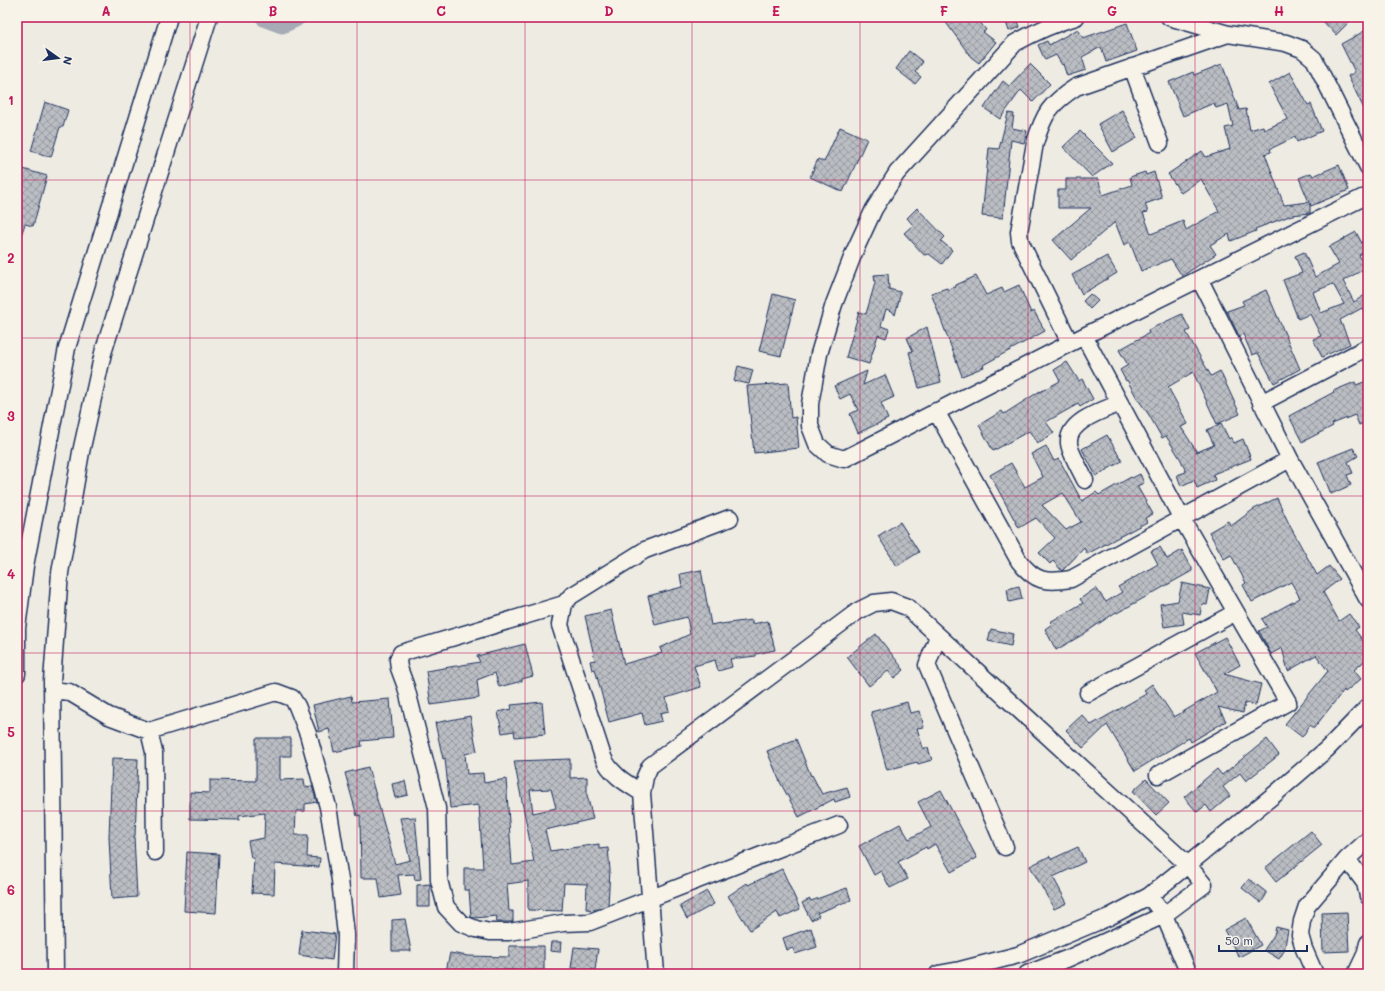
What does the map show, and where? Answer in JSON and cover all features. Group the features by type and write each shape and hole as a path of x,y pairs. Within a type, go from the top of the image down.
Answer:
{"street":[{"path":"17,674 17,628 25,566 67,348 170,17"},
{"path":"54,974 52,690 60,573 81,452 103,353 209,17"},
{"path":"1076,17 1060,21 1015,43 897,173 874,209 844,277 819,354 810,404 810,426 817,444 828,454 844,458 1077,339 1366,202"},
{"path":"1169,17 1228,34 1286,43 1302,49 1314,59 1368,167"},
{"path":"1158,775 1288,702 1182,519 1120,403 1077,339 1020,241 1019,232 1035,143 1046,112 1058,98 1076,87 1228,34"},
{"path":"1132,67 1160,143"},
{"path":"1200,280 1290,459 1368,600"},
{"path":"1261,403 1368,347"},
{"path":"1085,480 1069,444 1069,436 1074,426 1120,403"},
{"path":"936,411 1019,561 1028,572 1040,579 1054,582 1071,579 1290,459"},
{"path":"642,793 621,780 607,767 560,625 564,604 571,596 645,550 730,518"},
{"path":"656,974 642,793 645,777 650,766 858,611 874,603 891,601 907,607 1188,866 1204,885 1164,915 1069,958 1027,974"},
{"path":"564,604 401,653 398,660 437,808 439,880 446,907 461,923 476,929 490,932 509,932 563,923 590,922 839,825"},
{"path":"1088,693 1236,612"},
{"path":"938,636 927,665 1005,847"},
{"path":"52,690 69,692 108,716 149,731 276,692 294,700 308,734 328,807 340,880 346,935 345,974"},
{"path":"938,974 1018,955 1109,917 1149,896 1188,866 1328,749 1368,708"},
{"path":"149,731 154,752 155,852"},
{"path":"1315,974 1304,950 1300,935 1302,921 1307,906 1347,859 1368,840"},
{"path":"1347,859 1365,883 1368,896"},
{"path":"1149,896 1164,915 1189,974"},
{"path":"1356,974 1365,955 1368,943"}],"building":[{"path":"942,17 976,17 986,30 983,32 996,42 979,63 971,57"},
{"path":"1319,17 1354,17 1336,35"},
{"path":"1017,18 1020,27 1009,31 1006,22"},
{"path":"1127,23 1137,51 1106,62 1101,47 1082,57 1086,70 1067,76 1063,64 1062,65 1056,55 1045,60 1038,45 1047,41 1049,45 1078,29 1083,38"},
{"path":"1368,29 1368,117 1348,76 1355,72 1341,44"},
{"path":"909,51 923,62 915,72 921,77 915,84 896,69"},
{"path":"1030,64 1050,84 1033,102 1021,90 1000,119 984,108 1003,81 1009,86"},
{"path":"1222,64 1239,110 1246,109 1250,130 1263,126 1264,130 1288,119 1269,84 1290,72 1308,105 1311,104 1322,131 1297,142 1295,137 1270,149 1271,152 1265,154 1284,205 1309,202 1299,178 1311,173 1313,176 1339,165 1349,190 1311,206 1310,203 1310,213 1292,215 1255,229 1256,231 1231,241 1229,234 1210,245 1216,254 1182,276 1171,259 1141,271 1130,242 1124,245 1115,222 1071,260 1053,240 1091,208 1058,208 1058,190 1066,190 1066,179 1098,179 1103,195 1132,185 1130,177 1145,172 1146,175 1154,172 1162,198 1145,204 1148,212 1143,213 1151,234 1183,221 1186,230 1219,211 1201,179 1181,193 1168,174 1202,151 1206,157 1230,149 1225,128 1233,126 1228,104 1216,108 1214,103 1183,116 1169,82 1193,72 1194,75"},
{"path":"45,102 68,110 63,127 60,127 51,157 31,151"},
{"path":"1122,110 1137,138 1113,152 1098,124"},
{"path":"1008,113 1014,114 1012,128 1027,131 1024,143 1011,140 1003,218 982,216 989,148 999,149"},
{"path":"840,127 867,139 843,192 810,177 818,159 824,162"},
{"path":"1080,131 1112,163 1092,177 1063,147"},
{"path":"23,169 47,176 33,226 25,224 19,241 17,241 17,191"},
{"path":"917,208 945,237 941,241 952,250 942,264 929,254 924,255 904,233 913,225 907,218"},
{"path":"1356,232 1366,251 1359,255 1366,268 1343,281 1354,302 1368,293 1368,318 1362,308 1340,320 1350,344 1322,357 1313,339 1321,336 1310,314 1298,319 1283,280 1302,273 1295,256 1304,252 1315,277 1339,264 1329,247","holes":["1333,284 1344,304 1321,313 1313,292"]},
{"path":"1107,256 1117,273 1082,294 1072,275"},
{"path":"888,274 889,289 900,292 900,296 895,315 892,311 886,309 881,326 889,329 886,338 878,335 869,364 846,357 859,312 866,314 875,283 874,275"},
{"path":"976,276 986,295 1002,288 1004,292 1019,285 1031,313 1034,311 1045,331 983,365 984,367 962,376 931,293 947,288 948,290 953,287 955,288 956,285"},
{"path":"1266,290 1300,369 1274,383 1258,353 1252,355 1243,334 1239,336 1227,311 1244,305 1242,301"},
{"path":"773,294 795,300 781,356 759,351"},
{"path":"1090,294 1098,301 1090,309 1083,301"},
{"path":"1182,314 1190,330 1186,332 1211,376 1220,371 1240,414 1217,424 1193,372 1168,387 1188,424 1181,427 1197,452 1214,445 1207,430 1221,423 1229,439 1231,437 1234,443 1243,439 1251,459 1213,474 1215,480 1197,488 1194,480 1181,486 1177,475 1186,472 1181,460 1166,436 1162,438 1120,370 1128,365 1119,350 1149,333 1148,330"},
{"path":"927,327 941,382 919,388 909,352 913,351 907,338"},
{"path":"1067,362 1079,381 1082,379 1093,399 1080,407 1078,404 1046,422 1054,433 1038,443 1029,431 993,451 979,425 1002,411 1004,414 1040,391 1060,381 1054,370"},
{"path":"738,366 753,370 749,384 734,381"},
{"path":"867,371 863,385 885,375 894,397 881,403 888,419 858,433 850,414 858,410 850,394 840,399 834,386"},
{"path":"1355,382 1356,385 1364,382 1368,391 1368,421 1359,425 1355,415 1332,424 1333,426 1302,442 1289,416 1334,392 1333,391"},
{"path":"788,383 791,418 796,417 799,448 754,453 747,386"},
{"path":"1107,435 1122,461 1096,476 1082,449"},
{"path":"1046,446 1054,461 1059,459 1082,501 1096,492 1099,495 1131,477 1132,478 1140,474 1144,483 1137,486 1153,514 1145,518 1147,522 1087,554 1084,548 1062,571 1053,561 1050,564 1039,553 1055,538 1036,518 1019,528 990,475 1011,463 1025,487 1043,477 1031,454","holes":["1063,493 1081,522 1066,530 1042,505"]},
{"path":"1353,448 1358,456 1348,462 1353,473 1347,475 1351,485 1331,494 1318,462"},
{"path":"1277,498 1290,526 1317,575 1329,566 1340,579 1323,592 1339,621 1349,614 1359,627 1355,630 1368,647 1368,658 1354,670 1361,679 1345,692 1344,690 1314,728 1310,725 1302,737 1285,724 1328,671 1316,655 1288,671 1282,648 1271,654 1259,631 1267,627 1262,619 1300,598 1291,582 1252,602 1243,585 1246,583 1231,555 1224,559 1209,532 1228,521 1231,526 1254,509"},
{"path":"900,522 919,552 897,566 878,536"},
{"path":"1160,547 1167,559 1182,550 1192,568 1192,571 1117,613 1116,612 1082,635 1056,650 1045,629 1052,624 1050,622 1083,603 1080,599 1096,588 1106,602 1122,592 1118,587 1158,564 1151,551"},
{"path":"701,570 711,625 752,620 752,624 768,621 775,650 756,654 756,656 730,659 732,667 718,671 715,660 694,666 701,687 666,698 669,711 660,713 662,721 645,725 642,713 609,722 595,669 592,670 590,661 595,660 585,616 611,610 624,664 662,653 660,648 690,634 687,617 655,625 648,596 682,587 680,574"},
{"path":"1182,583 1210,589 1207,605 1202,604 1200,615 1182,612 1184,624 1164,627 1160,604 1178,601"},
{"path":"1019,586 1022,599 1009,602 1007,589"},
{"path":"991,629 1013,634 1011,646 988,641"},
{"path":"876,634 904,670 894,678 888,671 869,686 847,657"},
{"path":"1225,637 1240,665 1224,674 1261,684 1256,705 1245,703 1243,713 1218,707 1226,721 1191,742 1189,738 1135,771 1107,725 1083,748 1066,730 1082,715 1091,725 1146,694 1144,690 1152,684 1174,717 1217,692 1195,653"},
{"path":"525,644 533,676 522,679 522,681 499,687 495,673 477,680 479,698 431,705 426,671 480,662 477,656"},
{"path":"351,696 352,702 390,699 393,738 361,741 362,746 334,752 329,729 319,732 313,705"},
{"path":"542,702 545,734 515,737 514,731 502,733 498,712 512,709 511,705"},
{"path":"907,702 910,713 920,711 924,727 917,728 923,748 928,748 932,760 918,764 917,762 887,770 871,712"},
{"path":"470,716 477,751 465,754 467,774 483,773 484,783 506,779 512,865 534,862 514,761 570,759 570,778 587,777 587,795 593,819 545,830 550,851 599,844 599,849 608,848 610,870 608,905 596,910 586,909 587,884 564,883 562,911 528,910 528,881 507,884 509,911 513,911 513,922 496,922 497,916 471,917 469,890 464,890 464,868 483,868 479,805 450,808 445,758 443,759 435,723","holes":["551,789 556,808 533,813 530,790"]},
{"path":"256,738 291,738 291,756 280,756 280,780 304,779 305,787 312,786 317,802 305,804 305,811 296,811 295,835 308,835 307,857 320,858 319,867 275,864 274,894 252,893 254,858 251,858 248,841 264,838 265,813 239,816 239,820 190,819 190,792 210,793 210,780 256,781"},
{"path":"796,739 811,776 812,775 822,794 847,787 850,797 835,802 834,799 799,817 780,782 767,751"},
{"path":"1267,739 1279,755 1246,781 1240,773 1223,787 1230,796 1211,812 1206,805 1197,812 1184,797 1217,769 1222,775"},
{"path":"112,758 138,759 134,836 137,897 112,899 109,837"},
{"path":"368,767 395,864 410,860 400,818 415,817 421,879 415,880 414,874 398,875 401,895 381,898 378,878 361,878 360,815 357,816 345,773"},
{"path":"1146,779 1169,803 1156,815 1133,791"},
{"path":"405,781 408,795 395,798 392,784"},
{"path":"941,790 977,858 951,872 935,844 927,849 926,847 898,862 908,879 890,888 881,871 874,875 859,846 900,824 909,839 931,827 918,802"},
{"path":"1311,831 1322,845 1276,882 1265,868"},
{"path":"1078,847 1085,862 1053,877 1067,903 1054,909 1030,866 1050,856 1052,859"},
{"path":"187,852 219,854 216,913 184,911"},
{"path":"782,869 800,909 780,918 777,912 750,930 728,896 747,883 748,885"},
{"path":"1249,879 1266,892 1266,895 1261,903 1242,888"},
{"path":"430,884 430,907 417,907 417,885"},
{"path":"847,888 851,900 817,913 819,916 811,920 802,903 810,899 811,901"},
{"path":"707,891 714,904 687,919 680,906"},
{"path":"1347,912 1349,951 1323,952 1322,913"},
{"path":"1246,918 1261,945 1239,957 1224,930"},
{"path":"405,919 411,951 392,951 392,920"},
{"path":"1276,927 1288,930 1284,951 1279,959 1264,950 1274,935"},
{"path":"811,928 817,947 795,954 793,948 787,950 783,938"},
{"path":"302,930 335,934 332,960 299,955"},
{"path":"551,942 561,942 560,952 550,951"},
{"path":"509,946 544,946 544,970 465,970 464,974 446,971 450,953 468,956 509,957"},
{"path":"574,947 598,949 595,970 571,968"}],"waterway":[{"path":"266,17 282,23 295,17"}]}
